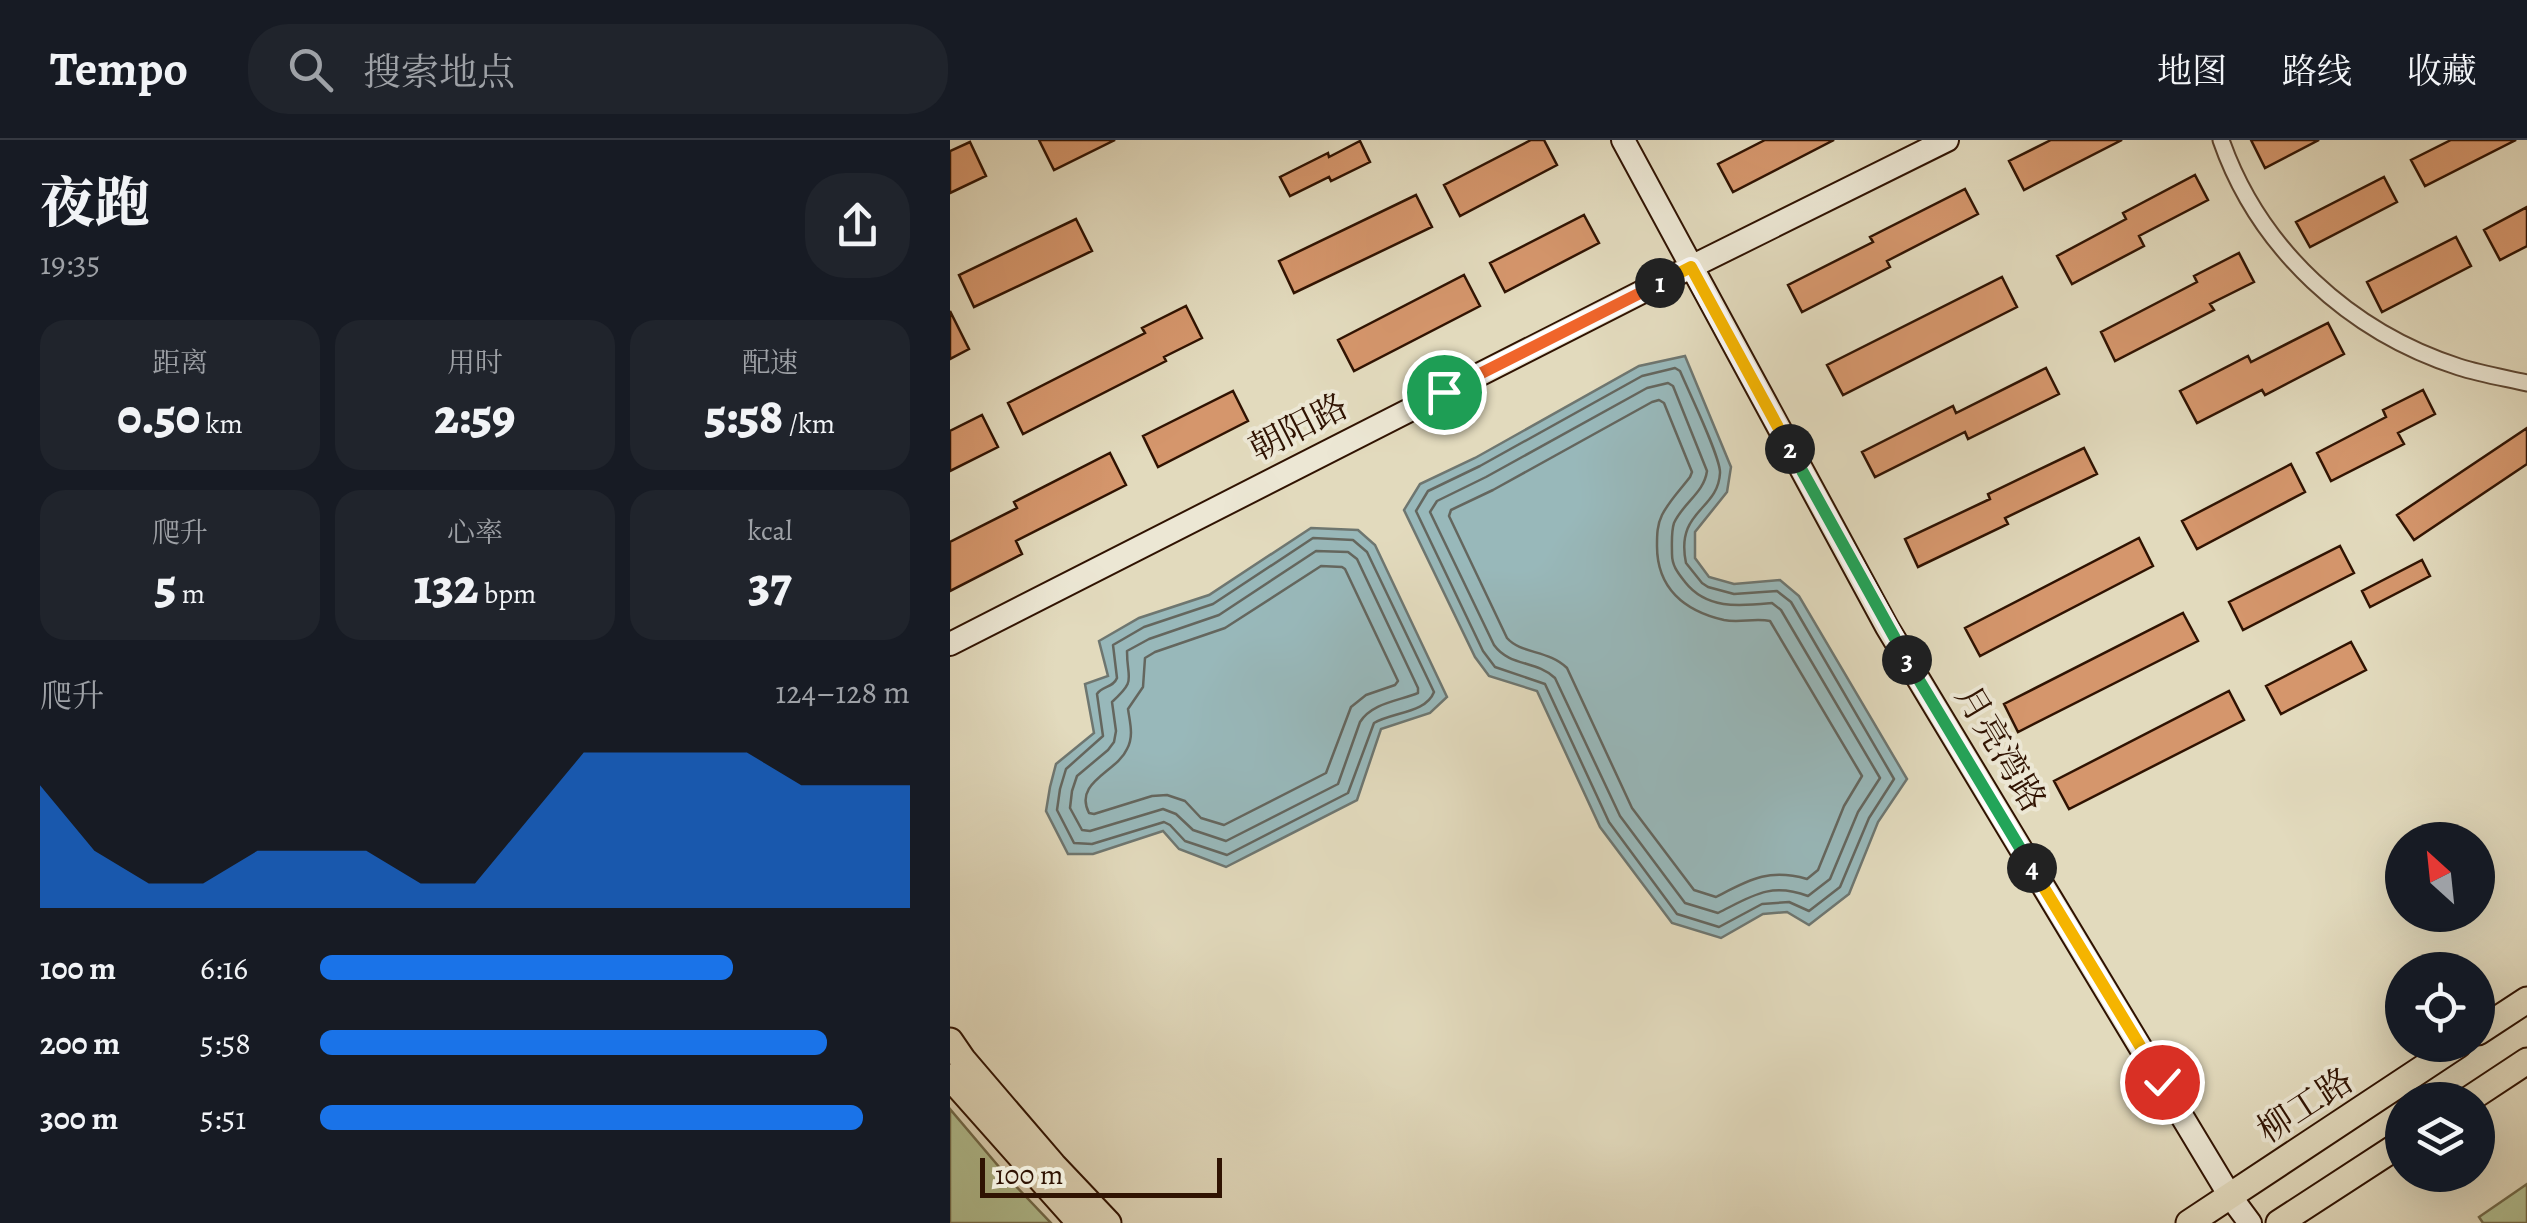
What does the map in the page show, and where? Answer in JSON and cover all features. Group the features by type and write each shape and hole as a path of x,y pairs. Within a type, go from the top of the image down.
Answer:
{"main road":[{"path":"2495,1021 2527,1000"},
{"path":"950,1042 1053,1165 1108,1223"},
{"name":"柳工路","path":"2189,1223 2432,1062"},
{"path":"2495,1083 2527,1062"},
{"path":"950,1077 1080,1223"},
{"path":"2280,1223 2385,1154"}],"street":[{"name":"月亮湾路","path":"1623,140 1888,628 2230,1196 2250,1223"},
{"name":"朝阳路","path":"950,644 1947,140"},
{"path":"2221,140 2252,208 2288,258 2335,301 2402,344 2459,367 2527,384"}],"green space":[{"path":"950,1109 1011,1181 1051,1223 950,1223"},
{"path":"2527,1184 2527,1223 2483,1223 2479,1217"}],"water":[{"path":"1685,356 1731,467 1727,492 1695,532 1695,558 1709,577 1734,584 1780,580 1799,596 1907,779 1878,822 1849,894 1809,925 1787,912 1763,914 1721,938 1672,923 1600,827 1537,691 1489,676 1475,657 1404,510 1420,484 1475,458 1639,366"},
{"path":"1311,528 1358,530 1375,545 1447,697 1430,713 1381,729 1357,800 1226,867 1179,849 1163,831 1093,854 1068,854 1046,811 1056,764 1094,733 1085,684 1108,676 1099,641 1139,618 1209,595"}],"building":[{"path":"1039,140 1115,140 1054,170"},
{"path":"1531,140 1544,140 1557,165 1460,216 1444,185"},
{"path":"1765,140 1834,140 1733,192 1718,164"},
{"path":"2051,140 2122,140 2024,190 2009,161"},
{"path":"2251,140 2319,140 2265,168"},
{"path":"2451,140 2516,140 2425,186 2411,160"},
{"path":"1360,141 1370,162 1290,196 1280,177"},
{"path":"970,142 986,176 950,193 950,151"},
{"path":"2195,175 2208,200 2139,236 2144,246 2072,284 2057,256 2126,219 2123,213"},
{"path":"2384,177 2397,202 2310,247 2296,222"},
{"path":"1965,189 1978,214 1887,261 1890,267 1802,312 1788,285 1873,242 1870,237"},
{"path":"1416,195 1432,227 1294,293 1279,261"},
{"path":"2527,207 2527,246 2500,260 2484,230"},
{"path":"1584,215 1599,243 1505,292 1490,263"},
{"path":"1076,219 1092,251 974,307 959,275"},
{"path":"2456,237 2471,266 2382,312 2367,282"},
{"path":"2239,253 2254,282 2210,304 2214,310 2115,361 2101,332 2197,282 2194,276"},
{"path":"1464,275 1480,306 1354,371 1338,340"},
{"path":"2002,277 2017,307 1843,395 1827,365"},
{"path":"1186,306 1202,338 1164,357 1166,361 1023,434 1008,403 1145,333 1142,328"},
{"path":"950,311 969,349 950,359"},
{"path":"2328,323 2344,354 2265,395 2262,390 2197,423 2180,391 2248,356 2251,362"},
{"path":"2046,368 2059,394 1968,439 1965,432 1875,477 1862,452 1953,406 1956,413"},
{"path":"2423,390 2435,414 2398,433 2404,444 2331,481 2317,453 2386,417 2383,410"},
{"path":"1233,391 1248,421 1158,467 1143,436"},
{"path":"982,415 998,447 950,471 950,431"},
{"path":"2527,428 2527,464 2414,540 2397,515"},
{"path":"2084,448 2097,474 2005,518 2008,524 1918,567 1905,539"},
{"path":"1110,453 1126,485 1016,541 1022,554 950,591 950,542 1017,508 1014,502"},
{"path":"2291,464 2305,492 2197,549 2182,521"},
{"path":"2139,538 2153,566 1980,656 1965,628"},
{"path":"2340,546 2354,573 2243,630 2229,602"},
{"path":"2422,560 2430,576 2370,607 2362,591"},
{"path":"2183,613 2198,641 2018,732 2004,704"},
{"path":"2351,642 2366,670 2281,714 2266,686"},
{"path":"2229,691 2244,720 2069,809 2054,781"}],"route":[{"path":"1444,392 1691,267 1888,628 2162,1082"}]}
